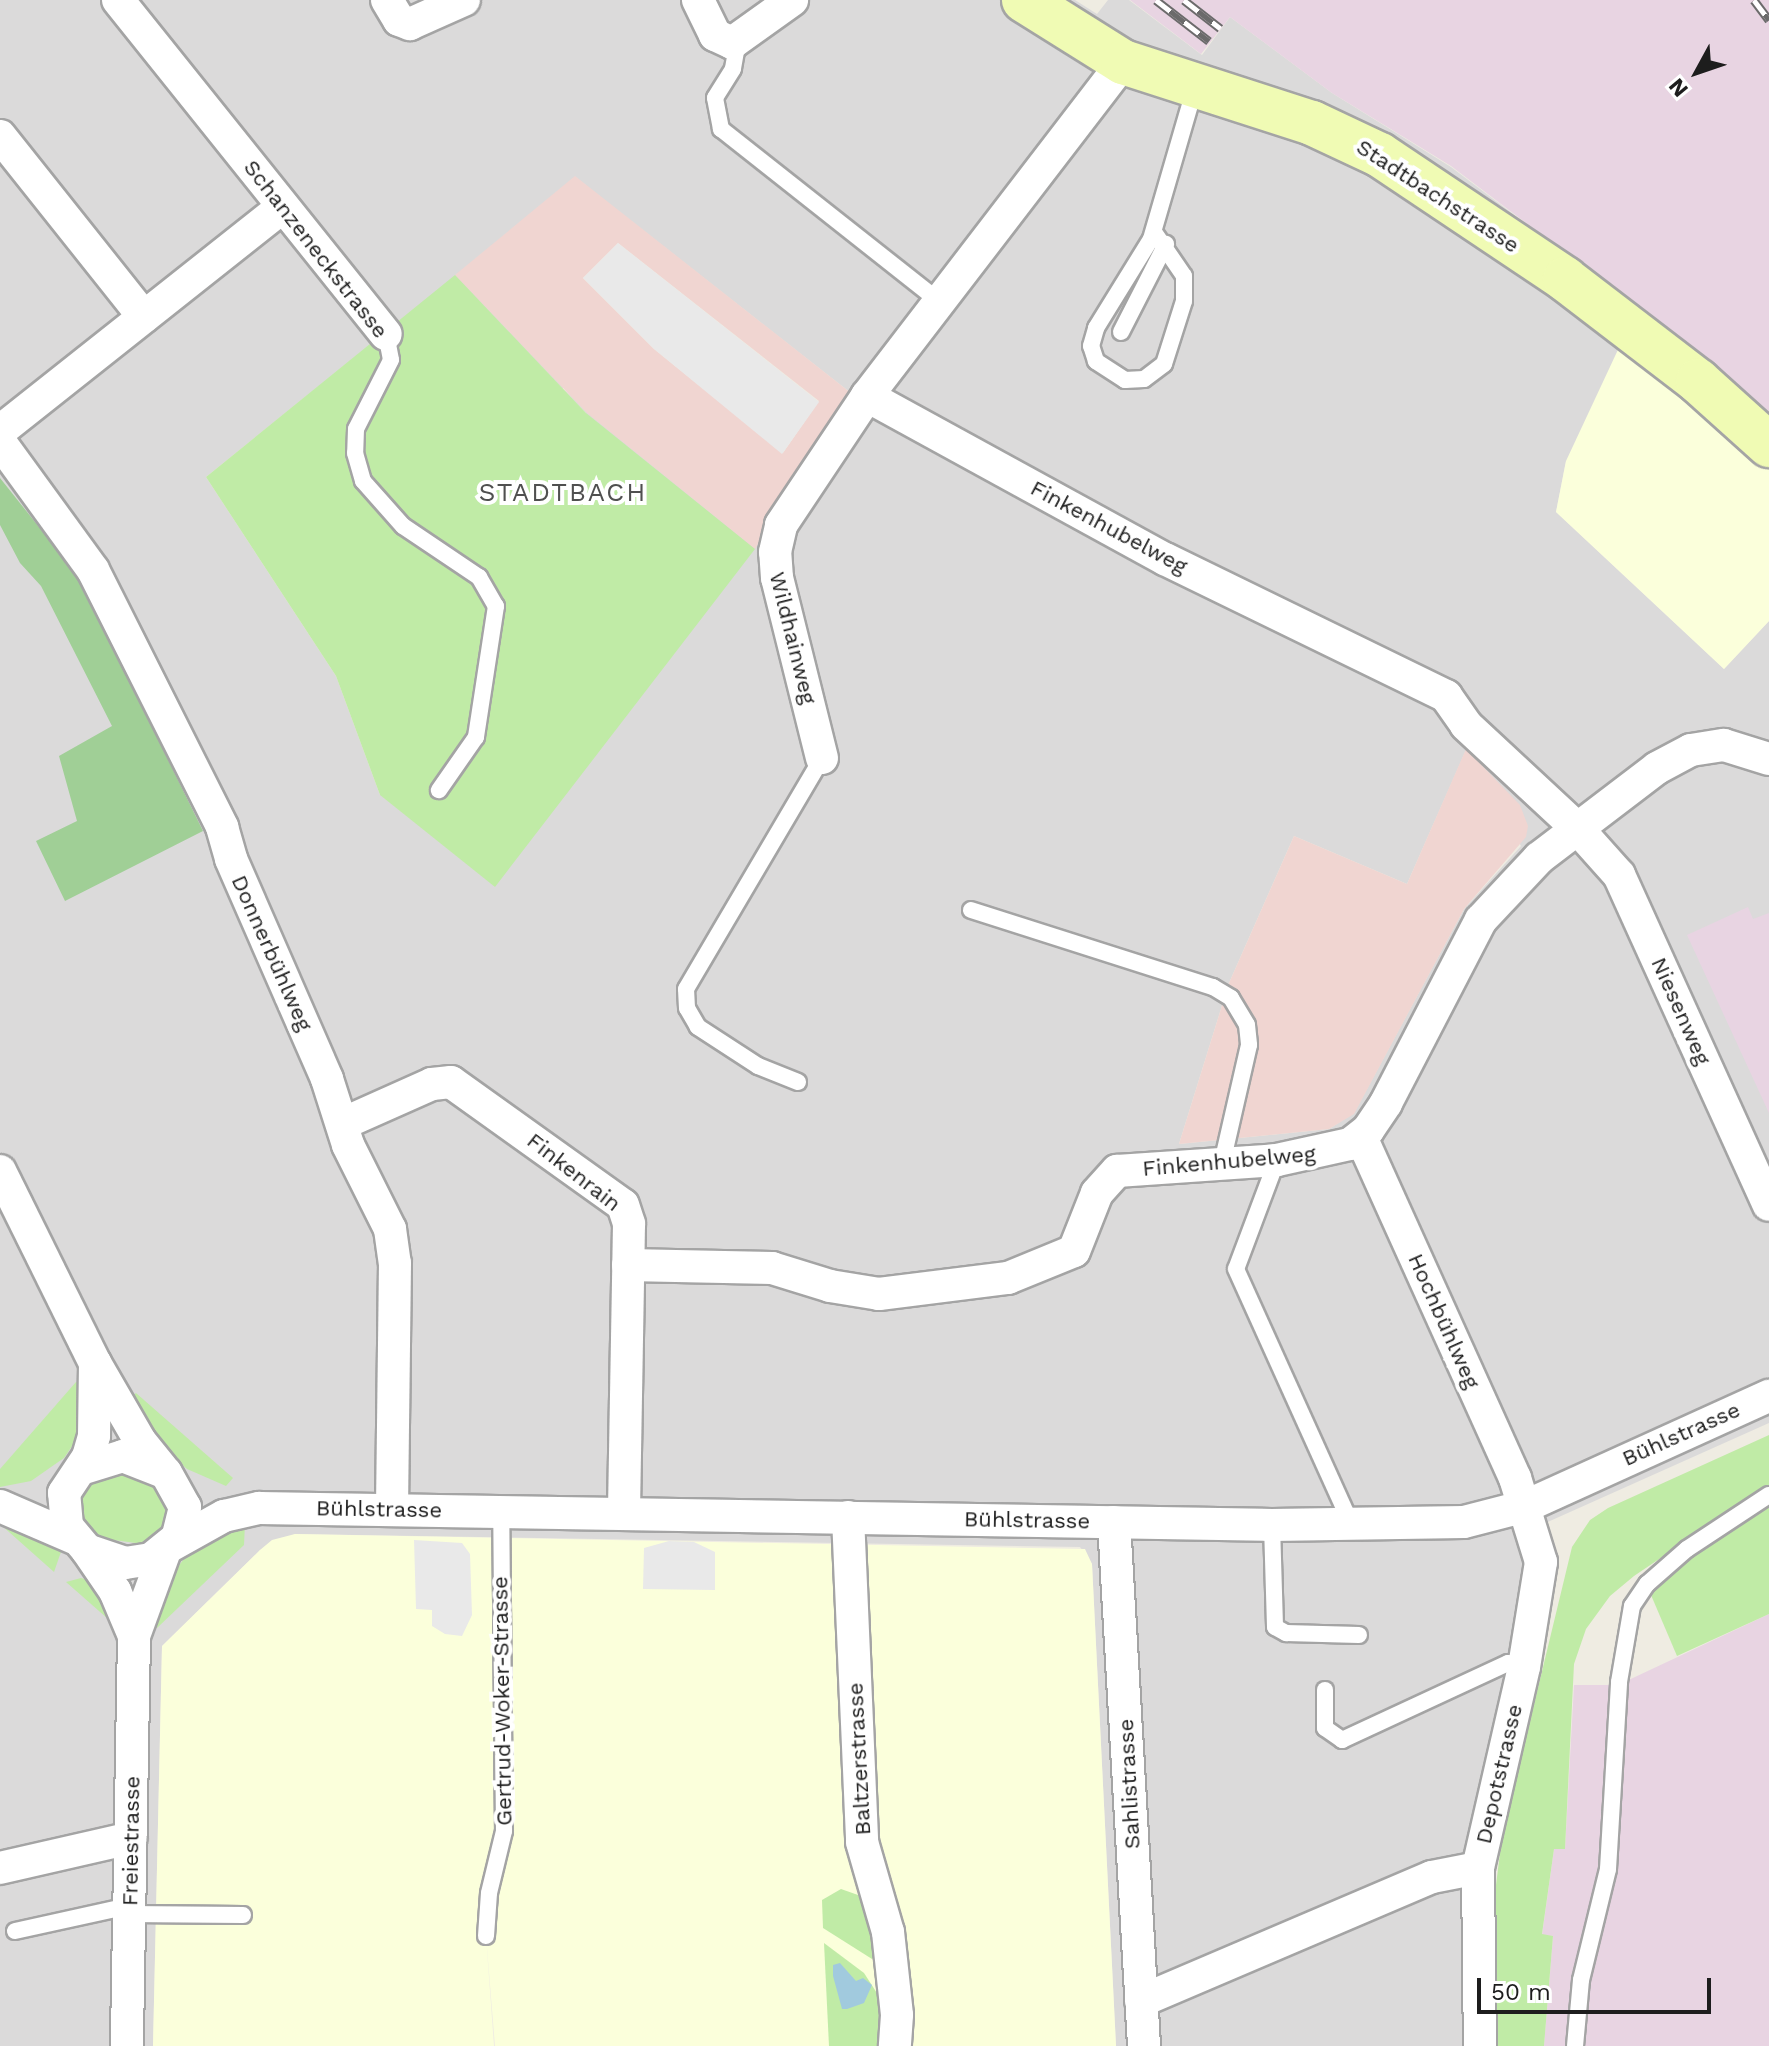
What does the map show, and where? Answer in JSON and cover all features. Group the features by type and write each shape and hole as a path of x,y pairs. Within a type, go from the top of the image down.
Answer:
{"main road":[{"name":"Stadtbachstrasse","path":"1024,0 1123,62 1312,123 1410,172 1577,289 1698,381 1769,445"}],"street":[{"name":"Schanzeneckstrasse","path":"118,0 386,334"},
{"path":"387,0 399,20 410,24 464,0"},
{"path":"698,0 720,40 738,40 792,0"},
{"name":"Wildhainweg","path":"822,758 775,552 792,503 867,396 1123,62"},
{"path":"0,136 144,317"},
{"path":"0,431 283,207"},
{"name":"Finkenhubelweg","path":"867,396 1165,559 1435,688 1466,725 1577,828"},
{"name":"Donnerbühlweg","path":"0,442 97,577 222,827 231,859 342,1124 390,1229 395,1251 392,1509"},
{"name":"Finkenhubelweg","path":"628,1265 772,1268 839,1289 879,1294 1008,1278 1074,1251 1097,1193 1113,1173 1277,1160 1325,1153 1361,1137 1386,1103 1481,920 1515,880 1577,828 1657,768 1707,746 1744,748 1769,759"},
{"name":"Niesenweg","path":"1577,828 1619,875 1769,1205"},
{"name":"Finkenrain","path":"342,1124 432,1084 460,1086 618,1200 628,1218 624,1513"},
{"name":"Hochbühlweg","path":"1361,1137 1526,1506"},
{"path":"0,1171 95,1363 140,1441 172,1478 185,1507 183,1525 168,1548 125,1563 0,1506"},
{"path":"80,1544 62,1505 95,1427 95,1363"},
{"name":"Bühlstrasse","path":"168,1548 224,1516 259,1508 1352,1526 1464,1522 1526,1506 1769,1396"},
{"path":"0,1498 48,1490 76,1473 123,1456 147,1461 172,1478"},
{"name":"Bühlstrasse","path":"172,1478 259,1508"},
{"name":"Depotstrasse","path":"1480,2046 1478,1868 1524,1667 1541,1573 1526,1506"},
{"name":"Baltzerstrasse","path":"848,1517 862,1842 888,1932 897,2015 895,2046"},
{"name":"Sahlistrasse","path":"1114,1522 1144,2046"},
{"name":"Freiestrasse","path":"80,1544 115,1591 134,1636"},
{"name":"Freiestrasse","path":"127,2046 134,1636 168,1548"},
{"path":"0,1868 131,1838"},
{"path":"1141,2001 1432,1877 1478,1868"}],"lane":[{"path":"738,40 733,69 715,98 721,129 940,302"},
{"path":"1121,332 1160,238 1195,86"},
{"path":"1160,238 1184,276 1178,330 1156,373 1125,380 1096,361 1091,346 1096,328 1160,238"},
{"name":"Schanzeneckstrasse","path":"386,334 391,360 356,429 355,453 363,481 403,526 479,577 496,606 476,737 439,790"},
{"name":"Wildhainweg","path":"798,1082 758,1066 698,1027 687,1008 686,989 822,758"},
{"path":"971,910 1213,987 1231,998 1247,1025 1249,1045 1222,1163"},
{"path":"1277,1160 1236,1269 1352,1526"},
{"path":"1575,2046 1581,1980 1608,1869 1619,1682 1632,1606 1647,1584 1687,1549 1769,1495"},
{"name":"Gertrud-Woker-Strasse","path":"486,1936 489,1893 504,1831 501,1511"},
{"path":"1272,1525 1275,1627 1286,1633 1359,1635"},
{"path":"1325,1690 1325,1728 1342,1740 1508,1663 1524,1667"},
{"path":"15,1931 129,1910 243,1915"}],"shaded area":[{"path":"0,0 1075,0 1097,14 1108,0 1129,0 1202,55 1230,17 1332,93 1451,167 1700,355 1769,415 1769,462 1566,461 1556,512 1724,669 1769,621 1769,1423 1541,1525 1481,1828 1478,2046 1116,2046 1092,1564 1080,1547 295,1534 260,1550 162,1646 153,2046 0,2046","holes":["575,177 856,397 796,477 755,548 563,389","455,276 586,413 380,795 336,676 206,477","1466,750 1521,846 1464,909 1354,1113 1329,1129 1179,1144 1229,983 1294,836 1407,884"]},
{"path":"1130,0 1769,0 1769,414 1700,355 1451,166 1332,93 1230,17 1201,54"},
{"path":"575,176 856,397 796,477 755,549 587,413 455,275","holes":["618,243 819,401 783,453 654,349 583,278"]},
{"path":"618,243 819,402 782,454 654,349 583,278"},
{"path":"1623,339 1769,462 1769,621 1724,669 1556,512 1566,461"},
{"path":"1466,749 1520,805 1528,826 1526,837 1464,909 1354,1114 1329,1129 1179,1144 1229,983 1294,836 1407,884"},
{"path":"1748,907 1753,919 1769,913 1769,1113 1687,935"},
{"path":"295,1534 1085,1549 1092,1564 1116,2046 495,2046 486,1936 494,2046 153,2046 162,1646 260,1550 272,1540"},
{"path":"414,1540 462,1543 470,1554 472,1615 462,1636 445,1634 432,1626 432,1610 416,1609"},
{"path":"669,1541 694,1542 715,1552 715,1590 643,1589 644,1548"},
{"path":"1769,1614 1769,2046 1544,2046 1553,1936 1542,1935 1554,1849 1565,1849 1574,1685 1618,1685"}],"green space":[{"path":"455,275 586,413 755,549 495,887 380,795 336,676 206,477"},
{"path":"0,478 78,576 203,831 65,901 36,841 77,821 59,756 112,726 41,586 20,563 0,525"},
{"path":"84,1380 79,1436 64,1458 31,1481 0,1487 0,1469 76,1382"},
{"path":"136,1393 233,1478 226,1486 187,1469 158,1443 131,1397"},
{"path":"1769,1435 1769,1485 1634,1576 1610,1596 1586,1629 1574,1664 1565,1849 1554,1849 1542,1934 1553,1936 1544,2046 1496,2046 1493,1909 1502,1837 1572,1547 1590,1520 1608,1508"},
{"path":"122,1472 163,1490 169,1513 164,1528 143,1544 99,1538 83,1525 78,1502 86,1486"},
{"path":"1769,1495 1769,1614 1677,1656 1651,1595 1652,1581"},
{"path":"0,1519 62,1549 54,1572 0,1524"},
{"path":"245,1523 244,1545 157,1628 152,1627 171,1576 183,1560 204,1543"},
{"path":"81,1578 91,1581 116,1626 66,1582"},
{"path":"841,1889 858,1895 868,1912 876,1955 872,1959 823,1928 822,1900"},
{"path":"824,1943 864,1973 882,2001 877,2046 829,2046"}],"water":[{"path":"840,1963 856,1981 863,1978 872,1985 864,2003 842,2009 833,1976 833,1965"}],"railway":[{"path":"1156,0 1209,41"},
{"path":"1184,0 1220,28"},
{"path":"1754,0 1769,20"}],"district":[{"name":"STADTBACH","path":"563,493"}]}
